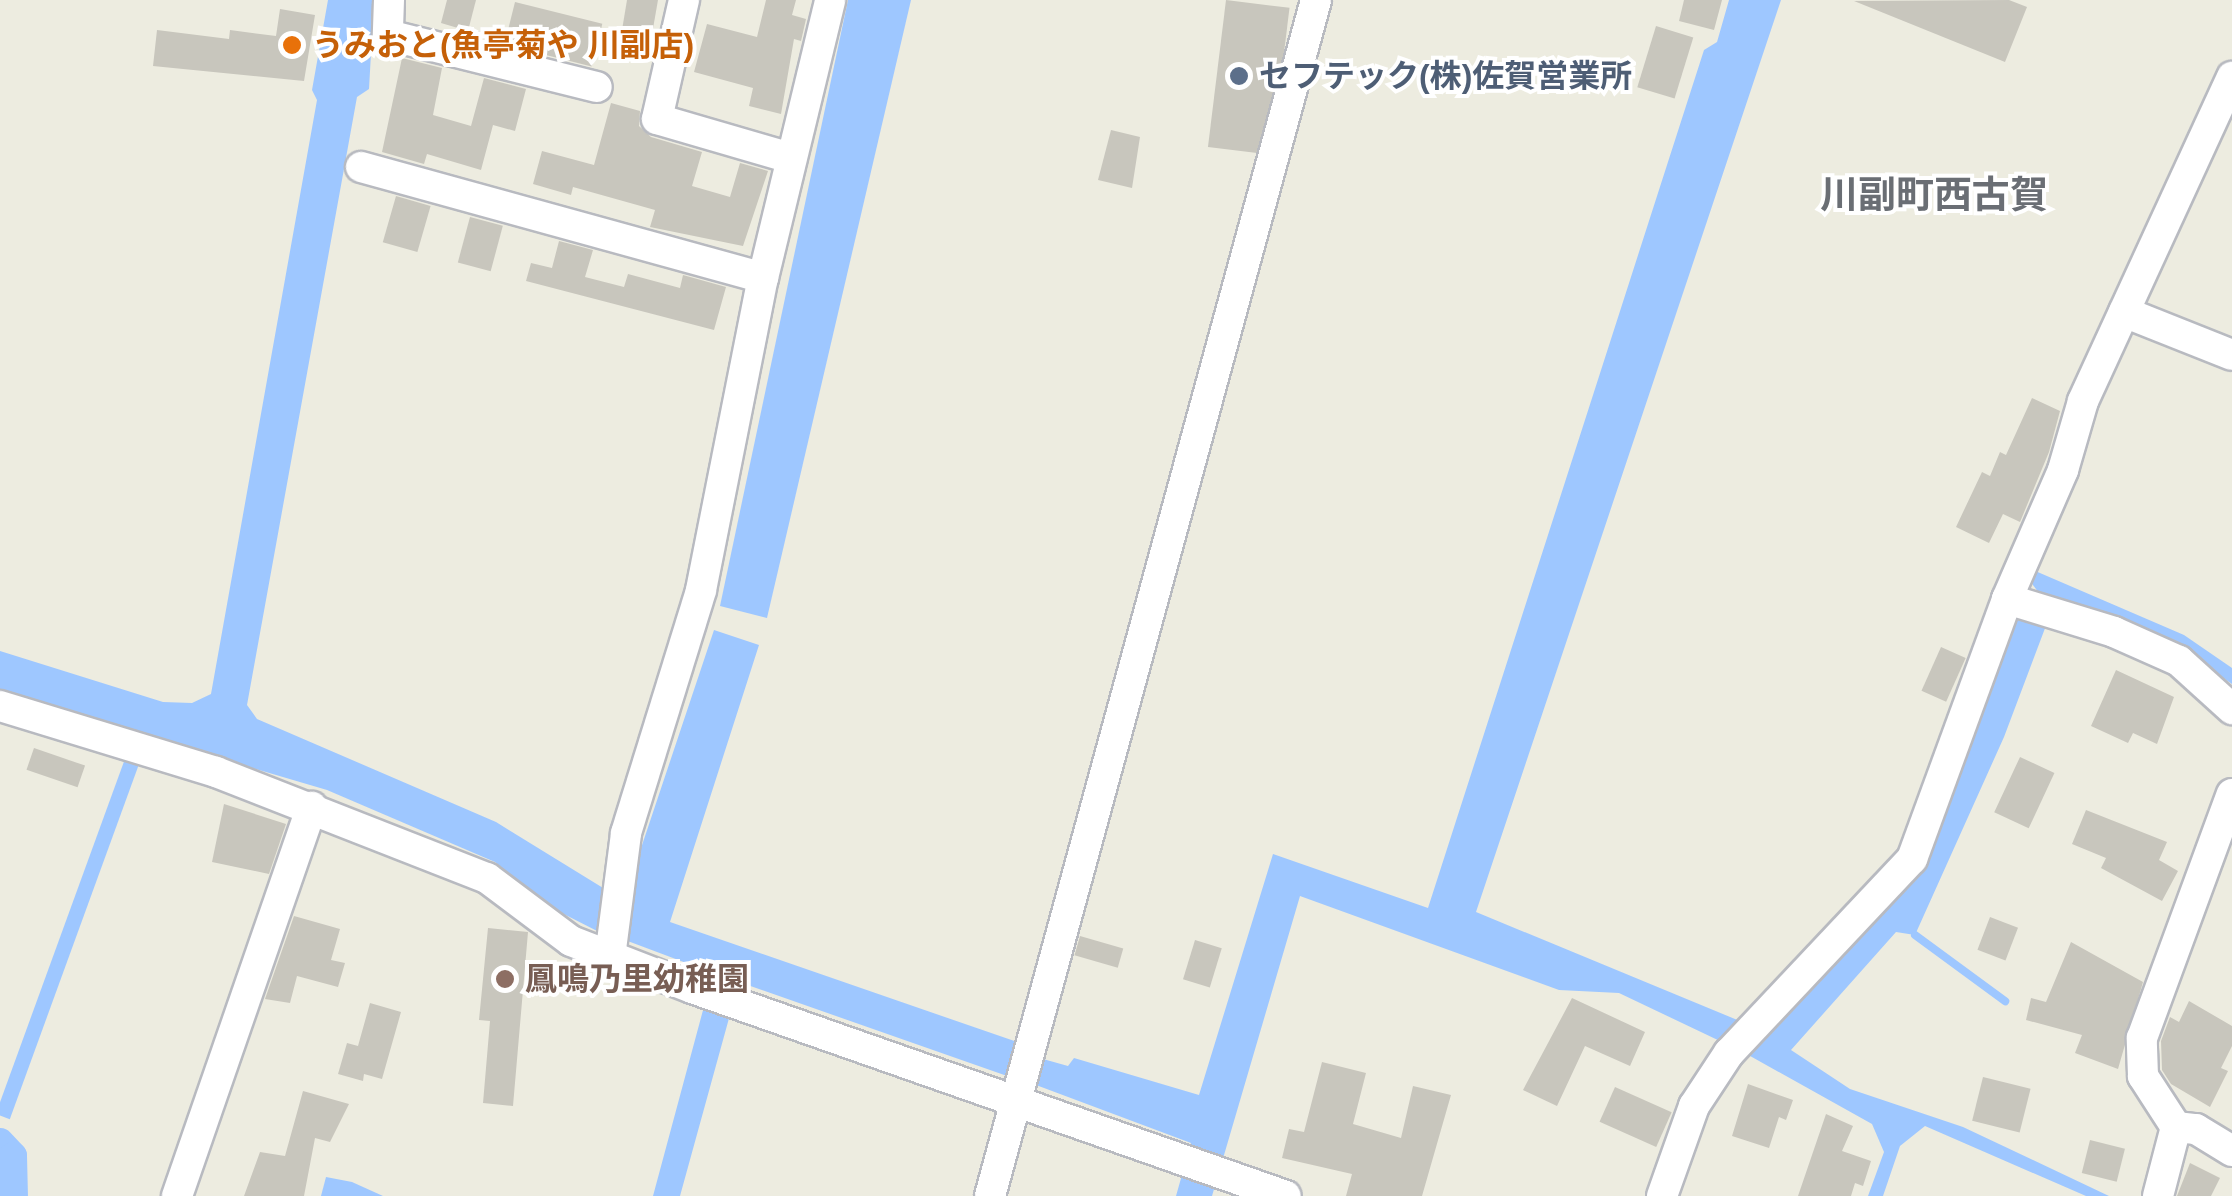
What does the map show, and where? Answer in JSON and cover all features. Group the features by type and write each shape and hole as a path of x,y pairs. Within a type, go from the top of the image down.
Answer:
{"street":[{"path":"390,0 388,35 597,87"},
{"path":"684,0 657,119 790,158"},
{"path":"610,957 626,832 700,590 763,278 830,0"},
{"path":"990,1196 1316,0"},
{"path":"1662,1196 1694,1106 1729,1054 1912,859 2007,598 2124,312 2232,76"},
{"path":"360,167 763,278"},
{"path":"2124,312 2232,356"},
{"path":"2007,598 2114,632 2179,661 2232,709"},
{"path":"0,706 312,807 487,878 571,941 610,957 1286,1196"},
{"path":"2158,1196 2176,1127 2138,1058 2232,794"},
{"path":"177,1196 312,807"},
{"path":"2176,1127 2196,1129 2232,1151"}],"water":[{"path":"328,0 374,0 369,89 357,97 247,705 257,719 496,822 608,891 603,934 546,905 495,862 327,790 0,694 0,651 163,702 192,703 211,694 317,100 312,90"},
{"path":"848,0 911,0 767,618 720,606"},
{"path":"1729,0 1781,0 1476,912 1764,1031 1927,859 2016,614 2047,623 2004,737 1915,935 1896,932 1791,1050 1850,1089 1963,1127 2109,1196 2086,1196 1925,1126 1900,1146 1883,1196 1868,1196 1884,1152 1872,1124 1743,1052 1619,993 1559,990 1300,896 1212,1196 1176,1196 1191,1143 1036,1085 1043,1059 1068,1066 1074,1058 1199,1095 1273,854 1428,908 1704,50 1717,42"},
{"path":"2033,570 2184,635 2232,668 2232,684 2181,649 2045,601 2030,581"},
{"path":"714,630 759,645 670,922 1020,1043 1010,1077 739,982 680,1196 653,1196 713,973 625,940 629,884"},
{"path":"126,756 140,761 10,1119 0,1116 0,1102"},
{"path":"326,1177 352,1182 383,1196 321,1196"}],"building":[{"path":"447,0 476,0 468,31 441,23"},
{"path":"627,0 658,0 651,40 621,36"},
{"path":"766,0 796,0 792,15 806,19 801,41 794,39 781,114 749,106 753,88 694,72 707,24 757,37"},
{"name":"セフテック(株)佐賀営業所","path":"1226,0 1290,8 1271,155 1208,147"},
{"path":"1684,0 1722,0 1714,30 1679,21"},
{"path":"2009,0 2027,7 2005,62 1854,1"},
{"path":"515,2 602,24 592,66 504,45"},
{"path":"280,9 315,15 304,81 153,66 157,30 229,39 230,30 276,36"},
{"path":"1656,26 1693,37 1675,99 1637,87"},
{"path":"402,58 442,68 433,115 471,126 484,78 526,89 515,131 493,125 481,170 427,154 424,164 382,152"},
{"path":"611,103 640,111 639,126 651,137 702,152 692,186 730,197 740,163 768,171 743,246 650,227 655,210 573,187 571,195 533,184 542,151 594,165"},
{"path":"1111,130 1140,137 1132,188 1098,180"},
{"path":"396,196 431,206 417,252 383,242"},
{"path":"470,217 503,226 491,271 458,262"},
{"path":"559,241 593,250 585,277 624,287 628,274 680,288 683,275 726,287 714,330 526,281 531,263 552,268"},
{"path":"2032,398 2060,411 2049,452 2020,522 2003,514 1989,543 1956,527 1982,472 1990,476 2000,452 2006,455"},
{"path":"1941,647 1966,658 1946,702 1921,691"},
{"path":"2116,670 2174,697 2157,744 2133,733 2128,743 2091,726"},
{"path":"34,748 85,766 78,787 27,770"},
{"path":"2020,757 2054,773 2029,828 1994,812"},
{"path":"224,804 286,824 269,874 212,862"},
{"path":"2086,810 2167,842 2159,860 2178,871 2162,901 2101,868 2106,858 2072,844"},
{"path":"294,916 340,929 331,960 345,963 338,987 297,976 290,1003 265,999"},
{"path":"1990,917 2018,928 2005,960 1977,950"},
{"path":"488,928 528,932 513,1106 483,1103 490,1021 479,1020"},
{"path":"1080,936 1123,948 1118,968 1074,955"},
{"path":"1195,940 1222,948 1210,987 1183,979"},
{"path":"2071,942 2143,982 2118,1069 2075,1053 2082,1035 2026,1020 2031,998 2046,1002"},
{"path":"1572,998 1645,1032 1630,1066 1585,1046 1557,1106 1523,1090"},
{"path":"2189,1001 2232,1026 2232,1046 2221,1068 2228,1071 2210,1107 2171,1084 2162,1070 2161,1041 2170,1017 2179,1022"},
{"path":"370,1003 401,1012 382,1079 364,1074 363,1081 338,1074 347,1043 358,1046"},
{"path":"1322,1062 1366,1073 1353,1124 1401,1138 1413,1086 1451,1095 1422,1196 1346,1196 1352,1174 1282,1158 1289,1129 1304,1132"},
{"path":"1983,1077 2031,1089 2020,1133 1972,1121"},
{"path":"1748,1084 1793,1100 1786,1120 1779,1117 1769,1148 1732,1136"},
{"path":"1615,1087 1672,1112 1656,1147 1600,1122"},
{"path":"303,1091 349,1104 330,1142 315,1138 304,1196 244,1196 260,1152 285,1156"},
{"path":"1826,1114 1853,1126 1842,1151 1871,1161 1863,1186 1855,1183 1851,1196 1798,1196"},
{"path":"2090,1140 2125,1149 2117,1182 2082,1173"},
{"path":"2190,1163 2220,1178 2211,1196 2177,1196"}],"waterway":[{"path":"1915,935 2005,1001"},
{"path":"0,1142 13,1156 14,1196"}],"place":[{"name":"うみおと(魚亭菊や 川副店)","path":"292,45"},
{"name":"セフテック(株)佐賀営業所","path":"1239,76"},
{"name":"鳳鳴乃里幼稚園","path":"505,979"}],"district":[{"name":"川副町西古賀","path":"1934,196"}]}
